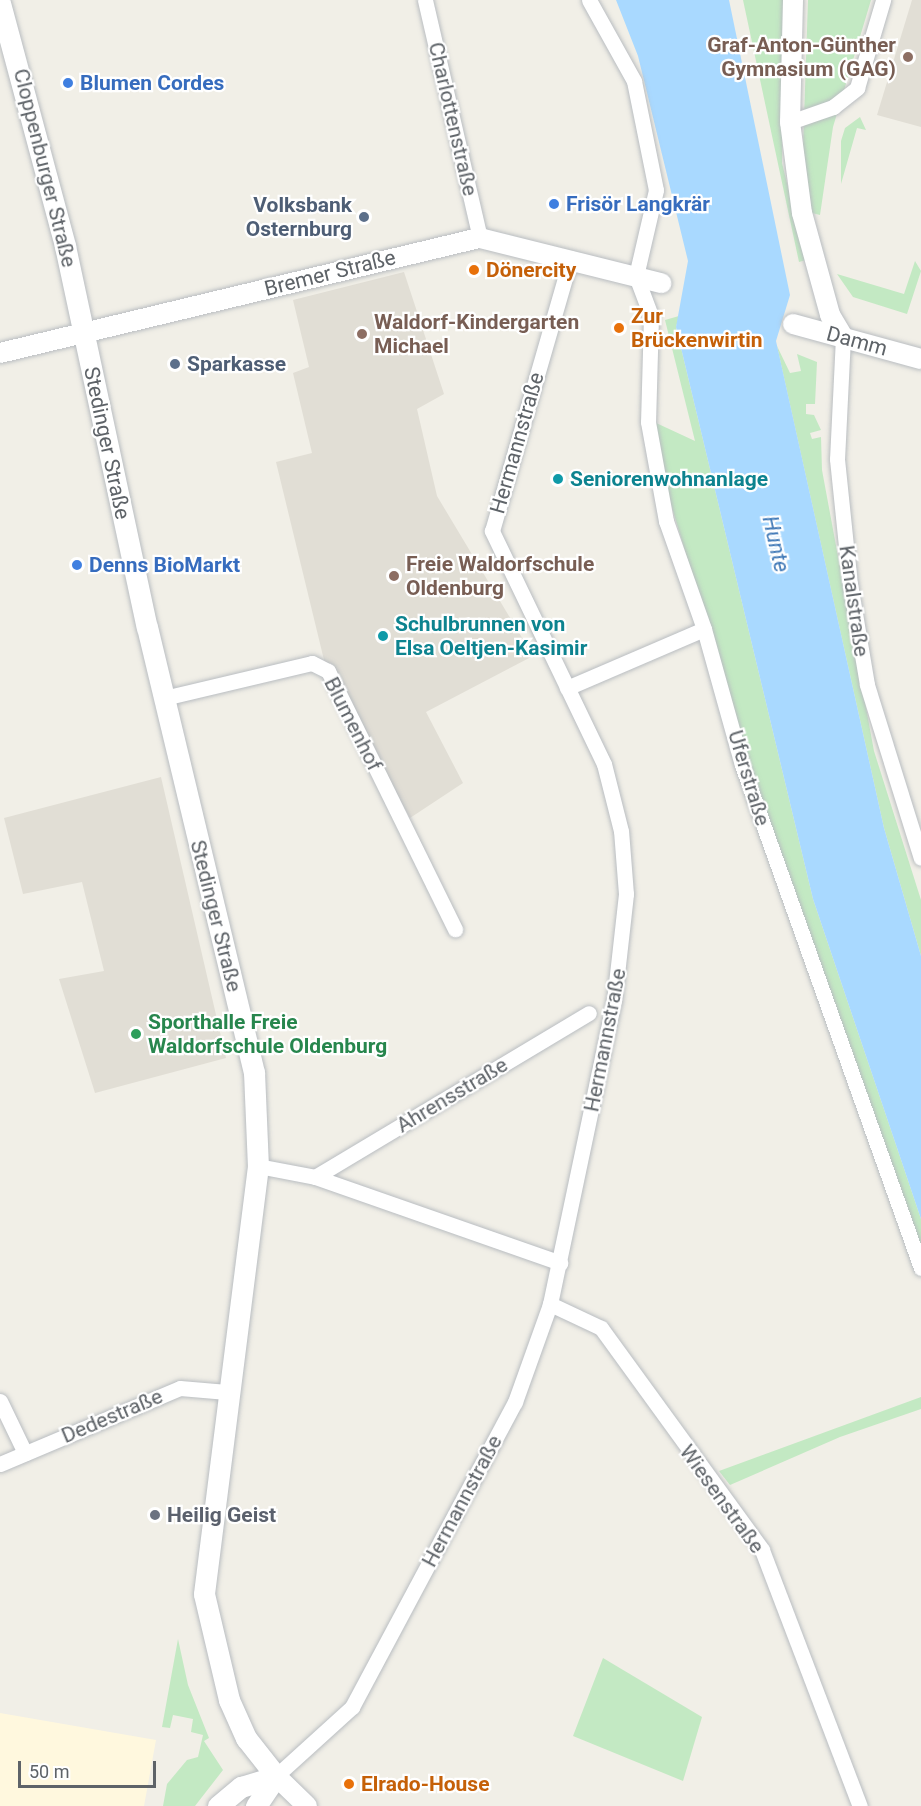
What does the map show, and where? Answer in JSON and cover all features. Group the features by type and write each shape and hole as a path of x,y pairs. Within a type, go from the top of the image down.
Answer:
{"main road":[{"name":"Cloppenburger Straße","path":"0,3 44,160 84,334"},
{"name":"Stedinger Straße","path":"84,334 164,698 255,1072 258,1167 206,1560 206,1617 242,1730 276,1776"},
{"path":"218,1806 241,1787 276,1776"},
{"path":"256,1806 276,1776"}],"street":[{"name":"Charlottenstraße","path":"425,0 480,238"},
{"path":"589,0 633,81 647,129 656,190 636,276"},
{"path":"793,0 790,122 812,257 843,337"},
{"path":"790,122 833,107 856,88 883,0"},
{"name":"Bremer Straße","path":"0,353 480,238 572,258 661,283"},
{"name":"Hermannstraße","path":"276,1776 352,1707 515,1402 550,1304 614,1001 626,894 621,831 604,764 492,531 572,258"},
{"name":"Uferstraße","path":"636,276 651,316 647,400 666,521 704,628 742,765 921,1268"},
{"name":"Damm","path":"793,324 921,359"},
{"name":"Kanalstraße","path":"843,337 837,459 850,585 867,685 921,858"},
{"path":"567,688 704,628"},
{"name":"Blumenhof","path":"164,698 312,663 328,671 455,929"},
{"name":"Ahrensstraße","path":"315,1177 589,1013"},
{"path":"258,1167 315,1177 560,1263"},
{"name":"Wiesenstraße","path":"550,1304 601,1328 762,1550 860,1806"},
{"name":"Dedestraße","path":"0,1464 180,1388 227,1392"},
{"path":"0,1401 25,1453"},
{"path":"276,1776 307,1806"}],"shaded area":[{"name":"Graf-Anton-Günther Gymnasium (GAG)","path":"912,0 921,0 921,127 877,115"},
{"name":"Freie Waldorfschule Oldenburg","path":"404,272 444,394 417,409 437,496 533,656 426,712 463,783 410,818 324,660 276,462 312,453 293,373 309,367 293,300"},
{"path":"161,777 226,1058 95,1093 59,979 104,971 82,882 23,894 4,818"},
{"path":"0,1713 156,1740 144,1806 0,1806"}],"green space":[{"path":"743,0 784,0 782,163 806,260 799,262"},
{"path":"808,0 871,0 833,127 820,215 812,213 803,148"},
{"path":"860,117 866,130 857,128 841,184 841,141 845,128"},
{"path":"915,261 921,271 907,314 853,297 837,274 904,294"},
{"path":"679,316 676,327 813,899 921,1219 921,1251 749,764 658,461 654,422 695,441 665,320"},
{"path":"777,346 790,373 801,371 797,354 817,362 815,404 806,404 806,414 814,415 821,430 810,433 812,439 821,437 822,470 874,751 921,900 921,956 884,828"},
{"path":"921,1397 921,1409 840,1437 730,1485 719,1471"},
{"path":"178,1639 188,1685 209,1738 204,1741 223,1770 195,1806 163,1806 167,1784 187,1760 198,1757 203,1735 191,1732 193,1719 173,1715 170,1728 162,1727"},
{"path":"603,1658 702,1717 683,1781 573,1736"}],"water":[{"name":"Hunte","path":"616,0 729,0 790,295 776,341 884,828 921,956 921,1219 813,899 676,327 688,261 638,56"}],"place":[{"name":"Graf-Anton-Günther Gymnasium (GAG)","path":"908,57"},
{"name":"Blumen Cordes","path":"68,83"},
{"name":"Frisör Langkrär","path":"554,204"},
{"name":"Volksbank Osternburg","path":"364,217"},
{"name":"Dönercity","path":"474,270"},
{"name":"Zur Brückenwirtin","path":"619,328"},
{"name":"Waldorf-Kindergarten Michael","path":"362,334"},
{"name":"Sparkasse","path":"175,364"},
{"name":"Seniorenwohnanlage","path":"558,479"},
{"name":"Denns BioMarkt","path":"77,565"},
{"name":"Freie Waldorfschule Oldenburg","path":"394,576"},
{"name":"Schulbrunnen von Elsa Oeltjen-Kasimir","path":"383,636"},
{"name":"Sporthalle Freie Waldorfschule Oldenburg","path":"136,1034"},
{"name":"Heilig Geist","path":"155,1515"},
{"name":"Elrado-House","path":"349,1784"}]}
